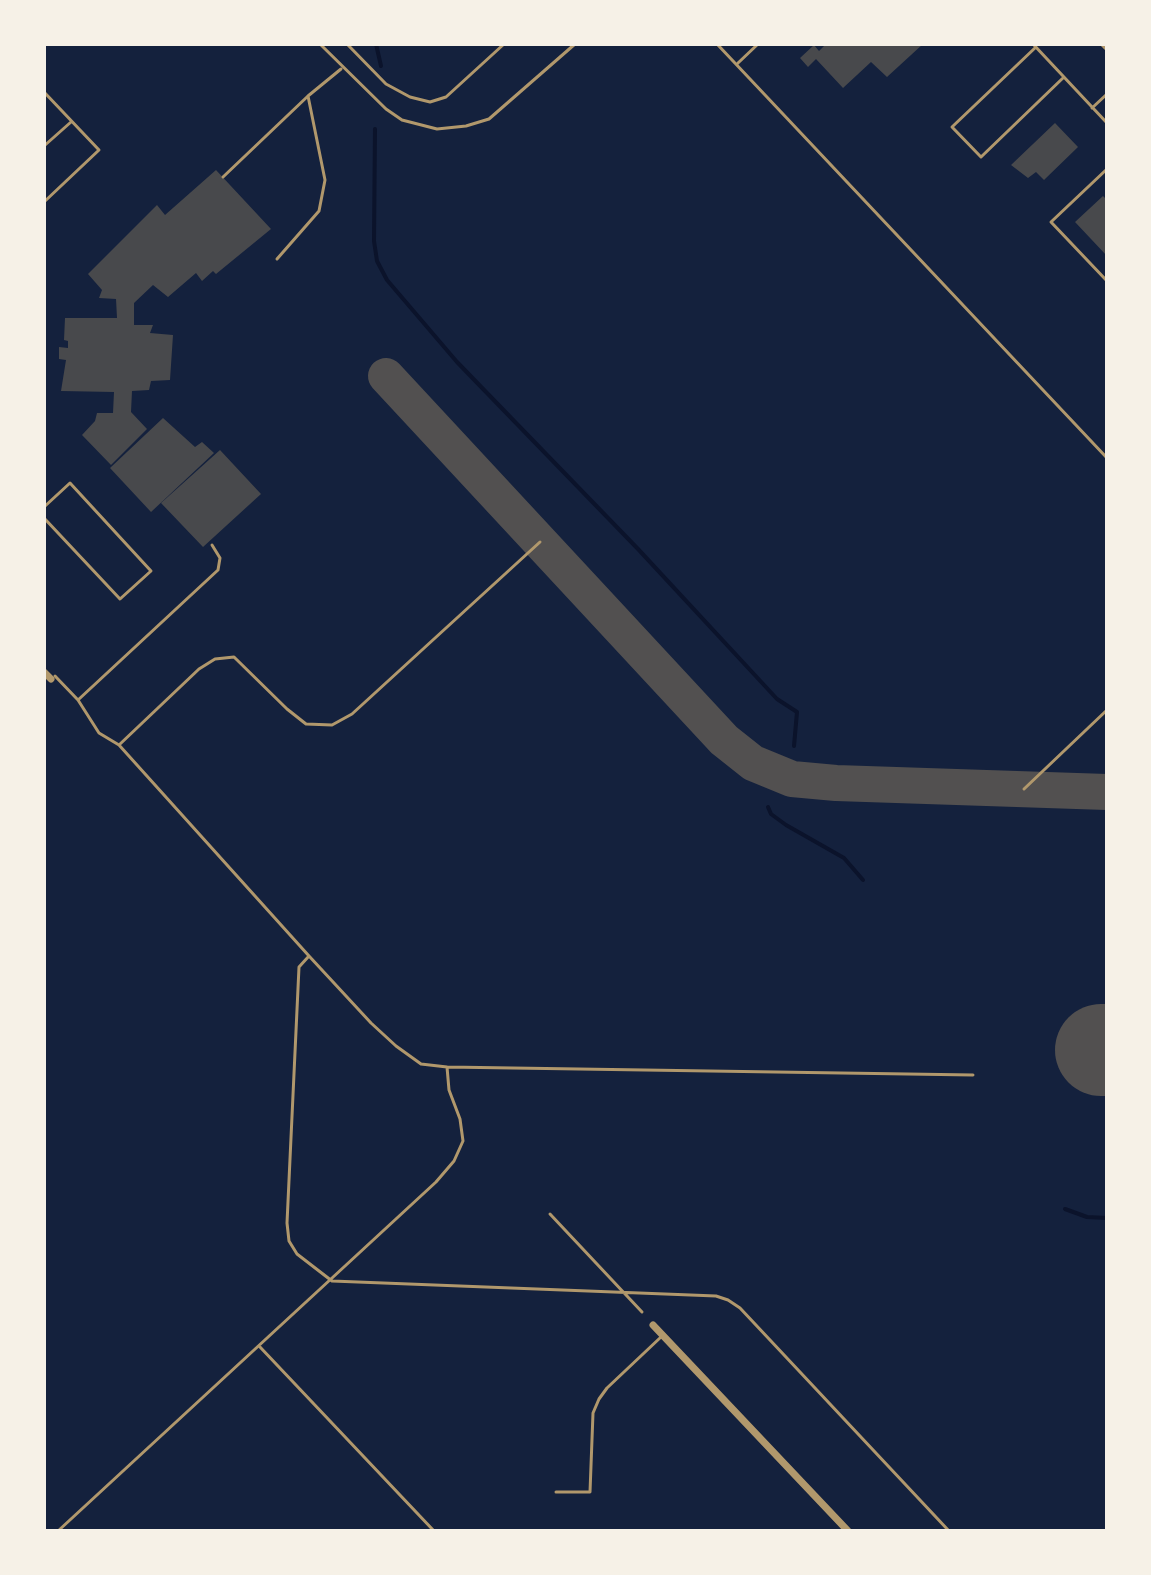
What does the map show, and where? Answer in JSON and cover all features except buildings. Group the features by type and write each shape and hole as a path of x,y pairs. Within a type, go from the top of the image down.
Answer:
{"street":[{"path":"44,672 53,677"},
{"path":"653,1325 848,1531"}],"lane":[{"path":"320,44 386,109 402,120 437,129 489,119 575,44"},
{"path":"347,44 386,84 410,97 430,102 446,97 504,44"},
{"path":"717,44 1107,458"},
{"path":"736,64 758,44"},
{"path":"1101,44 1107,50"},
{"path":"1064,77 981,157 952,127 1034,45 1064,77 1092,108 1107,123"},
{"path":"223,177 308,96 343,68"},
{"path":"44,92 99,150 44,202"},
{"path":"1092,108 1107,94"},
{"path":"277,259 319,211 325,180 308,96"},
{"path":"44,146 71,121"},
{"path":"1107,169 1051,222 1107,281"},
{"path":"44,507 70,483 151,571 120,599 44,518"},
{"path":"119,745 199,669 215,659 234,657 306,724 332,725 352,714 540,542"},
{"path":"78,700 218,570 220,558 212,545"},
{"path":"53,677 78,700 99,733 119,745 371,1023 421,1064 447,1067 973,1075"},
{"path":"1024,789 1107,710"},
{"path":"309,956 299,967 287,1223 289,1241 297,1254 332,1281 716,1296 728,1300 740,1308 949,1531"},
{"path":"58,1531 332,1281 454,1161 463,1141 460,1119 449,1090 447,1067"},
{"path":"550,1214 642,1312"},
{"path":"556,1492 590,1492 593,1413 599,1399 663,1336"},
{"path":"260,1347 434,1531"}],"waterway":[{"path":"376,44 381,66"},
{"path":"375,129 374,241 377,261 387,280 457,362 638,549 777,699 797,712 794,746"},
{"path":"768,807 771,814 786,825 844,858 863,880"},
{"path":"1065,1209 1087,1217 1107,1218"}],"taxiway":[{"path":"386,376 724,740 753,763 792,779 836,783 1107,792"}],"runway":[{"path":"1101,1050 1107,1050"}]}
